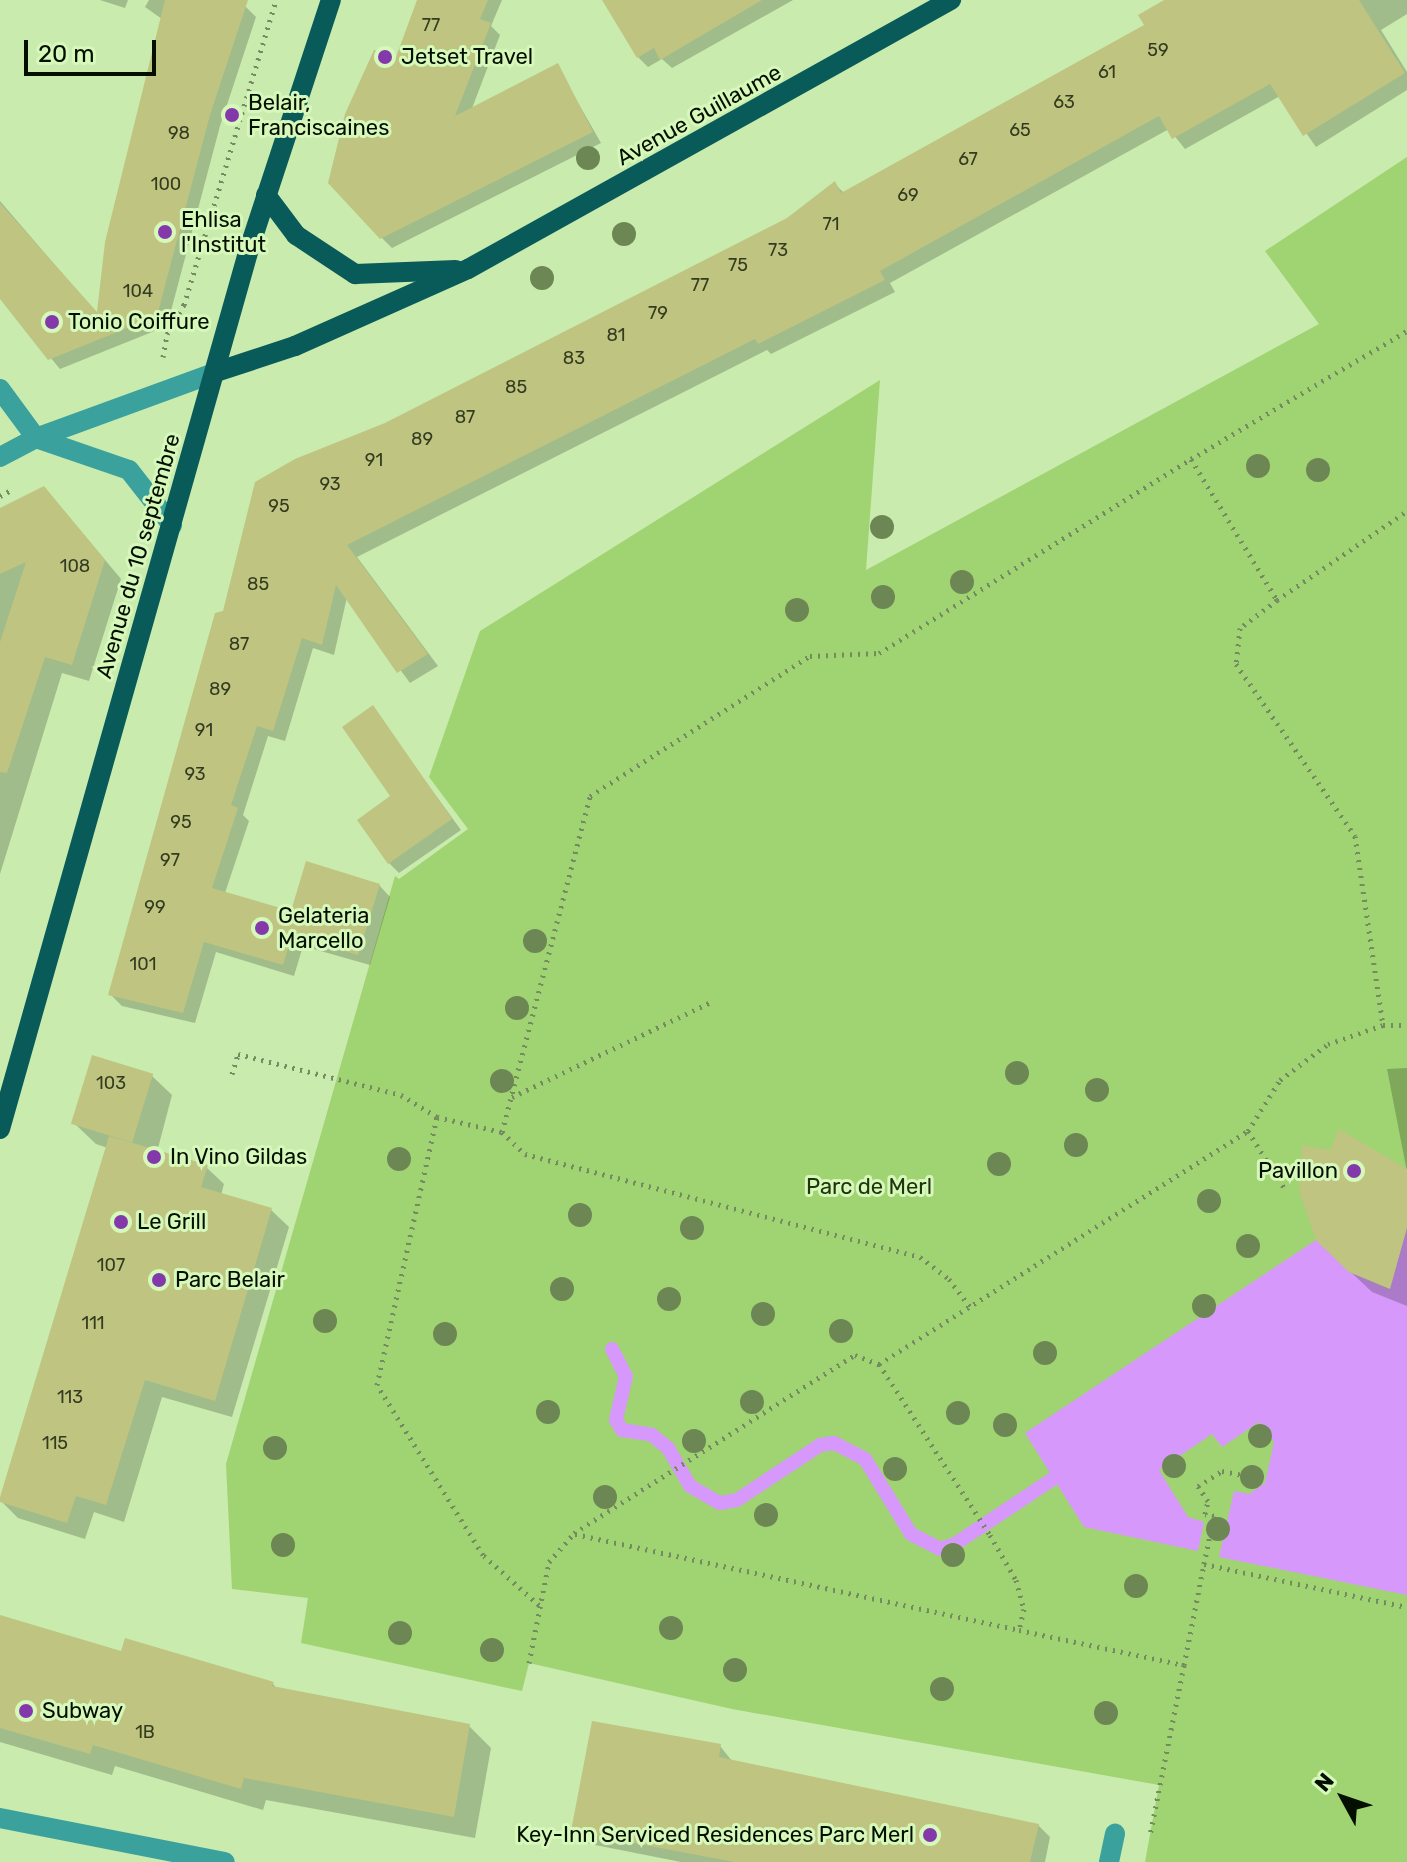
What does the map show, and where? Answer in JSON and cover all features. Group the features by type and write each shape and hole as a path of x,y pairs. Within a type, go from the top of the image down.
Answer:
{"main road":[{"name":"Avenue du 10 septembre","path":"0,1129 266,195 331,0"},
{"name":"Avenue Guillaume","path":"216,372 295,346 468,269 951,0"},
{"name":"Avenue Guillaume","path":"266,195 296,235 355,274 468,269"}],"street":[{"path":"0,457 36,438 156,391 216,372"},
{"path":"0,389 36,438 129,470 172,525"},
{"path":"0,1818 225,1862"},
{"path":"1109,1862 1115,1834"}],"path":[{"path":"156,391 167,334 184,305 276,0"},
{"path":"502,1132 590,796 810,656 879,653 1191,459 1407,331"},
{"path":"1191,459 1277,600"},
{"path":"1383,1025 1355,836 1236,664 1240,628 1407,511"},
{"path":"511,1098 711,1002"},
{"path":"879,1364 1248,1131 1280,1080 1328,1044 1383,1025 1407,1025"},
{"path":"232,1074 238,1054 401,1095 437,1117 502,1132 525,1154 920,1257 949,1279 970,1307"},
{"path":"437,1117 377,1385 483,1555 539,1605"},
{"path":"1248,1131 1284,1188"},
{"path":"529,1663 549,1562 574,1533 855,1355 879,1364 990,1535 1016,1580 1024,1609 1019,1630"},
{"path":"1115,1834 1149,1841 1214,1516 1205,1514 1208,1501 1198,1486 1222,1471 1252,1477"},
{"path":"574,1533 1184,1665"},
{"path":"1204,1564 1407,1607"}],"green space":[{"name":"Parc de Merl","path":"1407,157 1407,1862 1145,1862 1159,1785 732,1709 529,1663 522,1691 301,1643 308,1598 232,1589 226,1464 395,876 399,879 468,829 429,777 480,631 880,380 866,570 1319,324 1265,251"}],"shaded area":[{"path":"1407,1228 1407,1595 1219,1557 1234,1491 1249,1494 1265,1483 1274,1442 1259,1422 1222,1447 1212,1434 1159,1470 1188,1517 1204,1522 1198,1551 1084,1527 1025,1433 1316,1240 1349,1272 1389,1289"}],"building":[{"path":"165,0 248,0 210,115 157,316 48,360 0,299 0,203 97,312 105,242"},
{"path":"417,0 488,0 480,19 491,23 455,116 558,63 593,132 380,239 328,183 345,114 374,50 396,57"},
{"path":"602,0 762,0 660,60 654,48 637,58"},
{"path":"1164,0 1359,0 1405,73 1303,136 1270,84 1172,139 1159,116 880,271 885,280 758,344 755,339 347,545 428,654 397,673 336,585 322,645 302,638 273,731 257,726 231,805 238,808 212,888 291,911 306,861 380,884 358,955 292,935 283,965 204,942 183,1013 108,995 215,613 223,611 255,482 295,459 385,423 787,218 835,181 841,193 1144,25 1138,15"},
{"path":"44,486 105,560 72,665 45,657 7,773 0,772 0,642 26,562 0,574 0,508"},
{"path":"373,705 452,819 388,864 357,820 390,796 342,727"},
{"path":"92,1055 153,1074 132,1143 71,1124"},
{"name":"Pavillon","path":"1339,1129 1407,1169 1407,1228 1390,1289 1349,1272 1316,1240 1299,1191 1302,1145 1330,1150"},
{"name":"Parc Belair","path":"109,1136 208,1165 201,1187 272,1208 215,1401 145,1380 106,1505 76,1496 67,1523 0,1502 0,1497"},
{"path":"0,1615 121,1651 125,1638 274,1682 272,1686 470,1724 454,1817 244,1778 241,1789 93,1745 90,1754 0,1728"},
{"path":"592,1721 721,1744 719,1757 1039,1824 1030,1862 734,1862 571,1831"}],"waterway":[{"path":"612,1349 626,1376 616,1420 622,1430 652,1435 668,1448 690,1486 720,1503 737,1500 820,1445 834,1443 865,1459 911,1534 940,1549 955,1544 1053,1479"}],"place":[{"name":"Jetset Travel","path":"385,57"},
{"name":"Belair, Franciscaines","path":"232,115"},
{"name":"Ehlisa l'Institut","path":"165,232"},
{"name":"Tonio Coiffure","path":"52,322"},
{"name":"Gelateria Marcello","path":"262,928"},
{"name":"In Vino Gildas","path":"154,1157"},
{"name":"Pavillon","path":"1354,1171"},
{"name":"Le Grill","path":"121,1222"},
{"name":"Parc Belair","path":"159,1280"},
{"name":"Subway","path":"26,1711"},
{"name":"Key-Inn Serviced Residences Parc Merl","path":"930,1835"}]}
